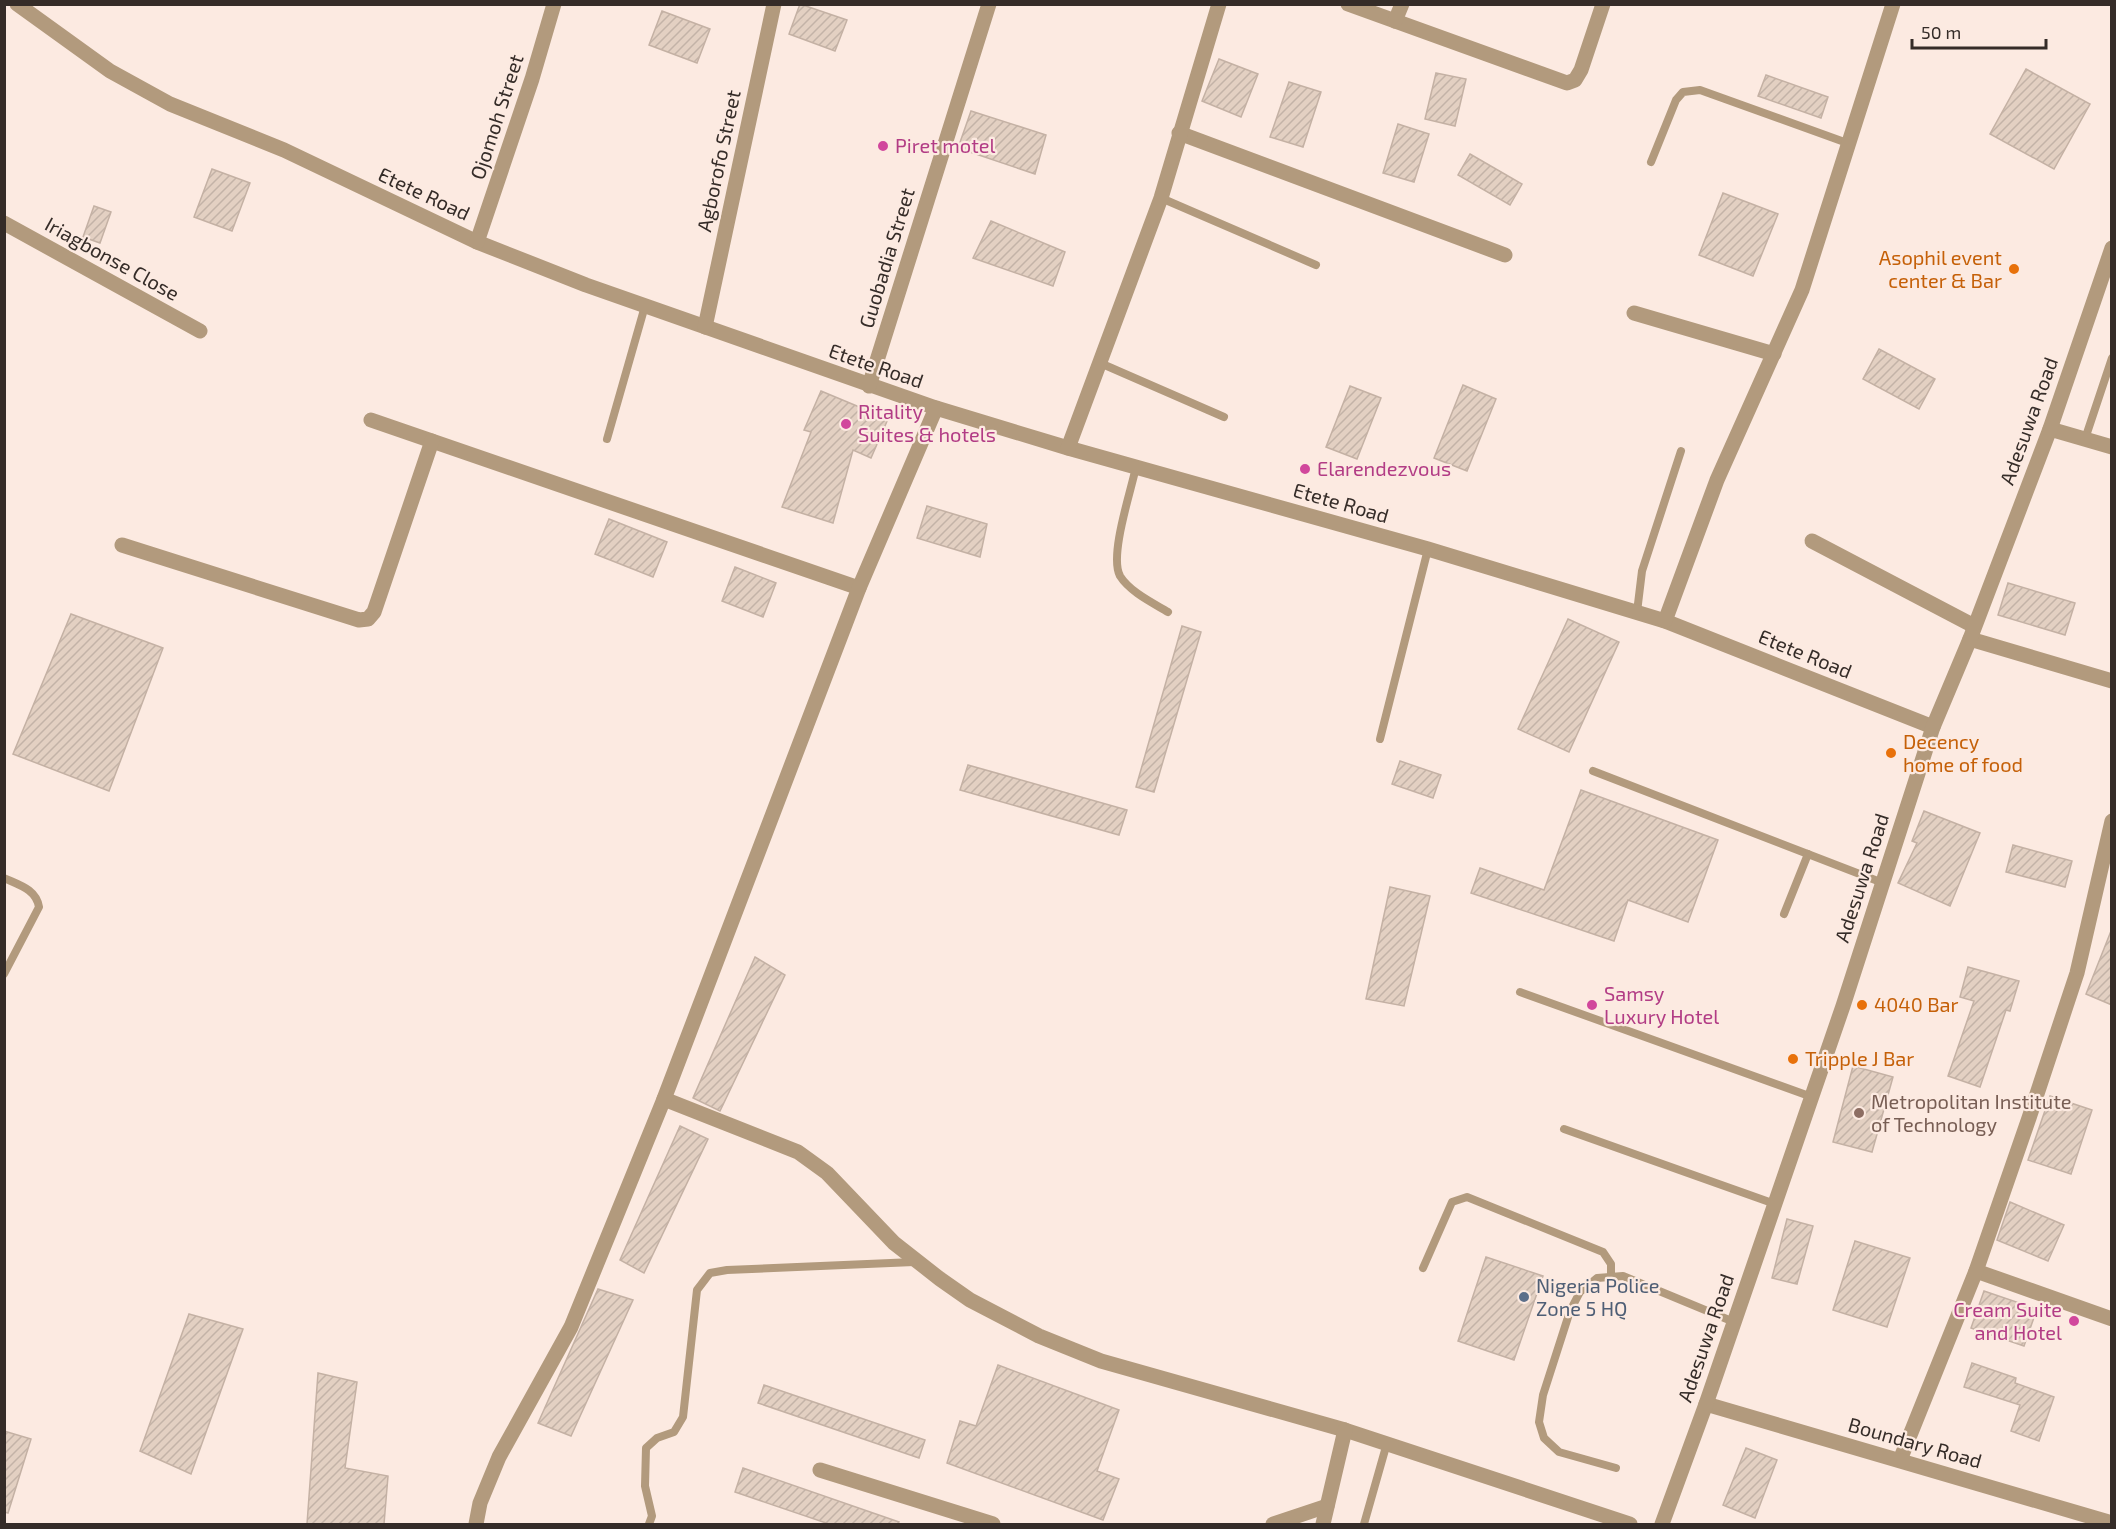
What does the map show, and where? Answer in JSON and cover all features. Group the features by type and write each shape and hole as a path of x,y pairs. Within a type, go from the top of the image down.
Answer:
{"street":[{"name":"Etete Road","path":"17,4 110,71 170,104 284,150 477,242 645,306 936,408 1068,448 1428,549 1665,621 1933,727"},
{"name":"Ojomoh Street","path":"477,242 532,79 554,4"},
{"name":"Agborofo Street","path":"705,327 774,4"},
{"name":"Guobadia Street","path":"869,386 989,4"},
{"path":"1068,448 1161,198 1219,4"},
{"path":"1348,4 1567,83 1575,80 1581,70 1604,4"},
{"path":"1395,21 1402,4"},
{"path":"1665,621 1717,480 1802,290 1893,4"},
{"path":"1179,133 1505,255"},
{"name":"Iriagbonse Close","path":"4,223 200,331"},
{"name":"Adesuwa Road","path":"1662,1524 1706,1404 1812,1096 1933,727 1972,633 2050,429 2111,250"},
{"path":"1634,313 1774,354"},
{"path":"476,1524 480,1503 499,1457 571,1327 664,1099 859,588 936,408"},
{"path":"371,420 859,588"},
{"path":"2050,429 2112,447"},
{"path":"122,545 348,617 368,619 374,612 432,441"},
{"path":"1812,541 1972,633 2112,681"},
{"path":"1900,1460 1976,1271 2077,973 2112,821"},
{"path":"664,1099 798,1152 827,1173 894,1243 970,1299 1039,1336 1101,1361 1387,1443 1630,1524"},
{"path":"1976,1271 2112,1318"},
{"name":"Boundary Road","path":"1706,1404 2112,1523"},
{"path":"1323,1524 1344,1430"},
{"path":"820,1470 993,1524"},
{"path":"1273,1524 1327,1506"}],"lane":[{"path":"1651,162 1676,100 1683,92 1700,90 1850,144"},
{"path":"1161,198 1316,265"},
{"path":"607,439 645,306"},
{"path":"2085,439 2112,358"},
{"path":"1100,363 1224,417"},
{"path":"1637,612 1642,571 1681,451"},
{"path":"1136,467 1118,549 1119,575 1127,584 1168,612"},
{"path":"1380,739 1428,549"},
{"path":"1593,771 1882,883"},
{"path":"1785,914 1808,854"},
{"path":"4,878 31,891 37,898 39,907 4,974"},
{"path":"1520,992 1812,1096"},
{"path":"1564,1129 1775,1204"},
{"path":"1423,1268 1452,1202 1467,1197 1604,1252 1611,1264 1611,1275"},
{"path":"650,1524 652,1516 645,1486 646,1448 657,1438 674,1432 683,1417 697,1290 710,1273 727,1270 919,1262"},
{"path":"1616,1468 1559,1452 1544,1438 1539,1422 1543,1395 1570,1311 1580,1292 1597,1278 1611,1275 1623,1276 1734,1322"},
{"path":"1364,1524 1387,1443"}],"building":[{"path":"800,4 847,20 835,51 789,34"},
{"path":"662,11 710,29 697,63 649,45"},
{"path":"1219,59 1258,74 1241,117 1202,101"},
{"path":"2026,69 2090,104 2054,169 1990,134"},
{"path":"1436,73 1466,79 1455,126 1425,119"},
{"path":"1766,75 1828,97 1821,118 1758,96"},
{"path":"1289,82 1321,92 1303,147 1270,137"},
{"path":"971,111 1046,135 1035,174 958,148"},
{"path":"1398,124 1429,134 1414,182 1383,173"},
{"path":"1470,154 1522,184 1510,205 1458,175"},
{"path":"212,169 250,183 232,231 194,217"},
{"path":"1723,193 1778,214 1753,276 1699,255"},
{"path":"94,206 111,212 100,243 83,237"},
{"path":"991,221 1065,252 1053,286 973,258"},
{"path":"1879,349 1935,379 1919,409 1863,379"},
{"path":"1463,385 1496,399 1467,471 1434,458"},
{"path":"1350,386 1381,398 1357,459 1326,447"},
{"path":"821,391 888,419 871,458 853,450 833,523 782,507 811,432 804,430"},
{"path":"927,506 987,524 980,557 917,538"},
{"path":"609,519 667,542 653,577 595,554"},
{"path":"735,567 776,583 763,617 722,601"},
{"path":"2008,583 2075,603 2065,635 1998,615"},
{"path":"71,614 163,648 109,791 13,754"},
{"path":"1568,619 1619,642 1569,752 1518,729"},
{"path":"1182,626 1201,632 1154,792 1136,787"},
{"path":"1400,761 1441,775 1433,798 1392,784"},
{"path":"968,765 1127,810 1119,835 960,790"},
{"path":"1581,790 1718,840 1688,922 1628,900 1614,941 1471,893 1480,868 1544,890"},
{"path":"1924,811 1980,833 1950,906 1898,883 1917,843 1912,841"},
{"path":"2013,845 2072,861 2065,887 2006,872"},
{"path":"1390,887 1430,896 1404,1006 1366,999"},
{"path":"2112,931 2112,1005 2086,994"},
{"path":"755,957 785,975 720,1111 693,1098"},
{"path":"1968,967 2019,981 2010,1011 2006,1010 1980,1087 1948,1076 1974,1001 1960,997"},
{"path":"1853,1066 1893,1077 1872,1152 1833,1142"},
{"path":"2050,1096 2092,1110 2071,1174 2028,1160"},
{"path":"680,1126 708,1139 644,1273 620,1260"},
{"path":"2010,1202 2064,1225 2048,1261 1997,1240"},
{"path":"1787,1219 1813,1226 1797,1284 1772,1278"},
{"path":"1855,1241 1910,1258 1887,1327 1833,1310"},
{"path":"1486,1257 1543,1276 1514,1360 1458,1341"},
{"path":"598,1289 633,1300 571,1436 538,1423"},
{"path":"1984,1291 2037,1309 2024,1346 1971,1328"},
{"path":"189,1314 243,1329 191,1474 140,1451"},
{"path":"1972,1363 2016,1378 2015,1383 2054,1397 2039,1441 2011,1431 2020,1405 1964,1387"},
{"path":"998,1365 1119,1410 1097,1471 1119,1479 1103,1520 947,1463 960,1421 976,1426"},
{"path":"318,1373 357,1382 345,1468 388,1476 384,1524 307,1524"},
{"path":"764,1385 925,1440 919,1458 758,1403"},
{"path":"4,1431 31,1439 8,1513 4,1512"},
{"path":"1746,1448 1777,1460 1755,1518 1723,1505"},
{"path":"743,1468 899,1522 898,1524 829,1524 735,1492"}],"place":[{"name":"Piret motel","path":"883,146"},
{"name":"Asophil event center & Bar","path":"2014,269"},
{"name":"Ritality Suites & hotels","path":"846,424"},
{"name":"Elarendezvous","path":"1305,469"},
{"name":"Decency home of food","path":"1891,753"},
{"name":"Samsy Luxury Hotel","path":"1592,1005"},
{"name":"4040 Bar","path":"1862,1005"},
{"name":"Tripple J Bar","path":"1793,1059"},
{"name":"Metropolitan Institute of Technology","path":"1859,1113"},
{"name":"Nigeria Police Zone 5 HQ","path":"1524,1297"},
{"name":"Cream Suite and Hotel","path":"2074,1321"}]}
